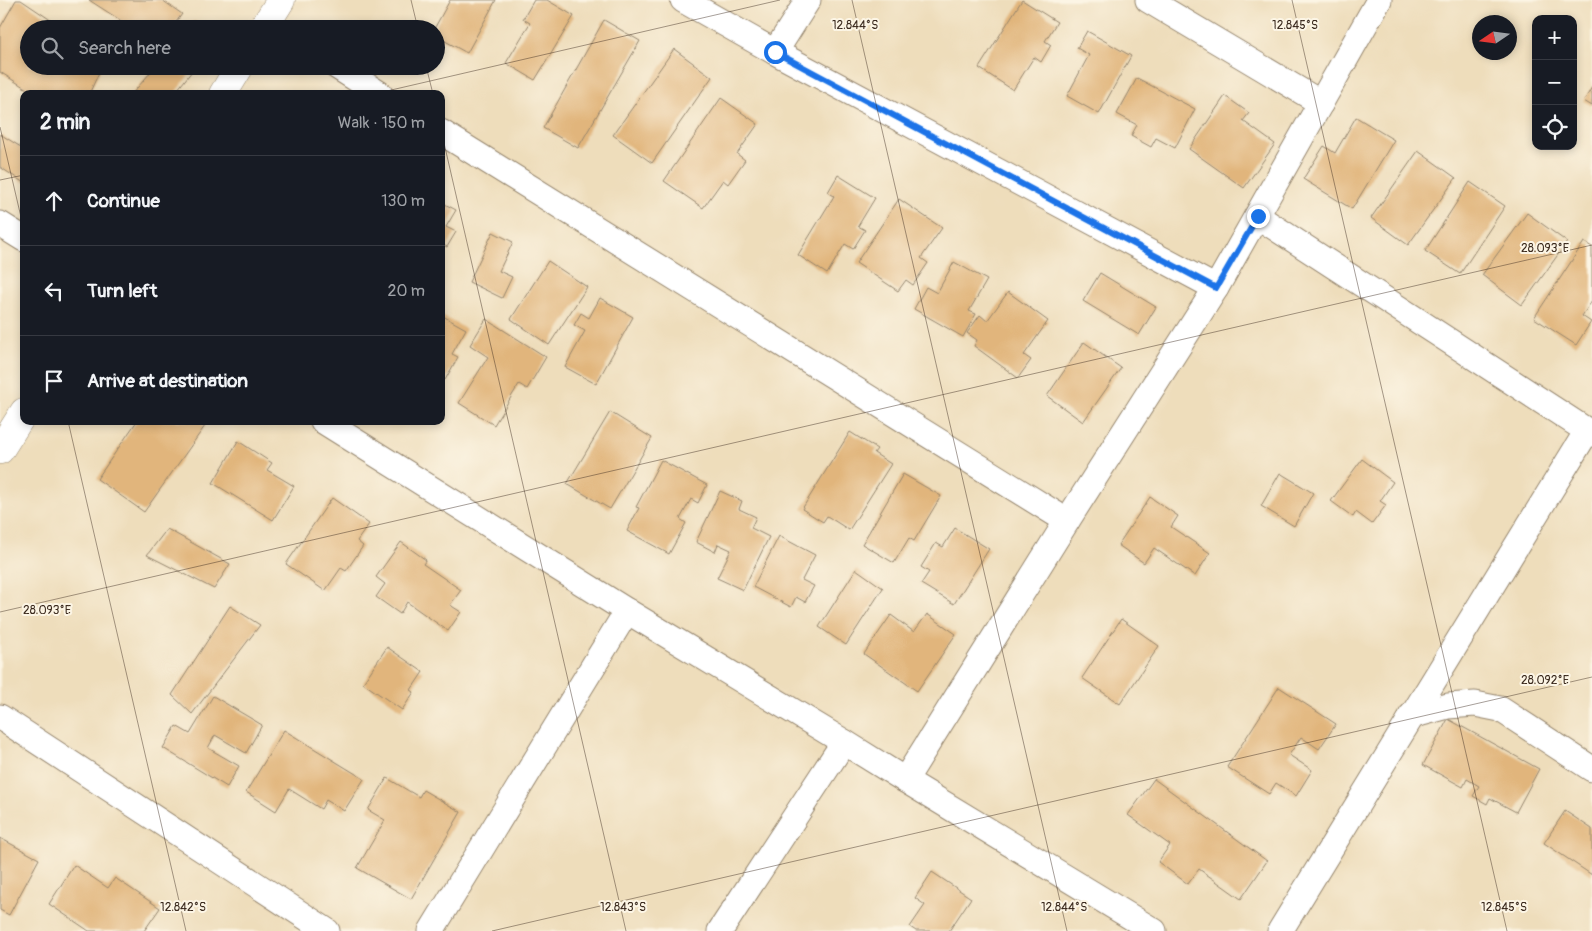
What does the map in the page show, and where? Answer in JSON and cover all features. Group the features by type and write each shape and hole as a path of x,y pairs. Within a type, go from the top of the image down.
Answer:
{"street":[{"path":"272,20 281,0"},
{"path":"683,0 775,52 1216,288"},
{"path":"775,52 808,0"},
{"path":"1148,0 1320,104"},
{"path":"905,780 1216,288 1379,0"},
{"path":"225,90 235,75"},
{"path":"350,75 374,90"},
{"path":"445,134 1067,521"},
{"path":"1258,216 1589,433 1411,716 1280,931"},
{"path":"0,224 20,236"},
{"path":"0,450 20,418"},
{"path":"329,425 627,611 1154,931"},
{"path":"431,931 627,611"},
{"path":"1411,716 1448,706 1475,704 1500,709 1592,769"},
{"path":"0,717 327,931"},
{"path":"720,931 844,742"}],"building":[{"path":"16,0 21,0 51,20 20,20 20,75 98,75 91,90 29,90 0,72 0,28"},
{"path":"89,0 162,0 182,14 178,20 120,20"},
{"path":"450,0 496,0 467,53 445,41 445,20 439,20"},
{"path":"534,0 547,0 574,16 535,80 506,63 530,23 523,19"},
{"path":"1022,0 1057,22 1045,41 1051,45 1041,62 1034,57 1013,90 979,68"},
{"path":"604,20 640,41 578,148 543,128"},
{"path":"1087,31 1131,56 1099,114 1067,96 1089,55 1077,48"},
{"path":"674,49 712,77 652,163 613,135"},
{"path":"148,75 189,75 177,90 135,90"},
{"path":"1137,78 1195,109 1175,148 1156,138 1151,147 1131,136 1137,125 1117,114"},
{"path":"1592,87 1592,106 1584,101"},
{"path":"1225,96 1249,113 1243,121 1275,144 1244,188 1189,149"},
{"path":"721,98 758,124 737,154 745,160 728,184 723,180 703,208 664,181"},
{"path":"1356,117 1394,140 1352,209 1303,179 1324,146 1335,153"},
{"path":"0,134 20,146 20,180 0,167"},
{"path":"1418,151 1456,178 1408,245 1371,218"},
{"path":"838,175 875,198 858,226 865,230 853,249 845,244 827,274 798,255 834,196 828,192"},
{"path":"1470,182 1505,206 1460,274 1425,251"},
{"path":"899,199 942,228 921,258 928,263 913,285 906,280 898,291 856,263"},
{"path":"445,204 456,210 446,227 456,232 447,247 445,246"},
{"path":"1527,213 1567,242 1522,305 1482,275"},
{"path":"493,232 513,242 499,271 512,277 502,298 469,282"},
{"path":"1584,242 1592,247 1592,301 1582,316 1591,322 1576,345 1534,318"},
{"path":"548,261 587,287 549,345 511,319"},
{"path":"954,262 987,280 969,311 976,314 963,337 914,309 926,287 937,293"},
{"path":"1100,273 1156,307 1139,335 1083,301"},
{"path":"1008,292 1048,321 1024,355 1031,360 1018,378 974,346 977,340 967,333 980,315 987,321"},
{"path":"600,298 633,317 596,384 565,367 585,331 574,325 581,313 589,318"},
{"path":"445,317 466,329 452,354 458,357 445,380"},
{"path":"486,319 546,357 527,389 519,384 494,425 459,403 488,357 470,345"},
{"path":"1084,342 1121,368 1083,422 1047,396"},
{"path":"610,412 652,438 610,509 567,484"},
{"path":"134,425 205,426 144,512 97,479"},
{"path":"850,432 877,449 874,453 891,464 849,530 827,516 823,522 802,509"},
{"path":"238,441 272,463 267,470 294,486 273,520 213,483"},
{"path":"1362,459 1393,482 1380,501 1386,505 1372,524 1356,512 1353,517 1331,501"},
{"path":"661,460 707,485 698,503 691,499 680,519 686,523 669,554 627,531 639,508 636,507"},
{"path":"1280,473 1313,493 1294,526 1261,506"},
{"path":"903,474 941,496 914,541 909,538 894,563 862,544"},
{"path":"720,491 742,501 739,509 756,517 751,528 769,537 743,590 717,578 731,550 718,544 715,552 696,542"},
{"path":"1150,497 1178,516 1171,527 1210,553 1195,576 1154,548 1144,563 1118,545"},
{"path":"332,498 369,524 357,541 363,546 346,571 341,568 325,591 286,564"},
{"path":"955,528 989,549 954,604 921,584 929,572 921,567 936,543 943,547"},
{"path":"167,529 230,564 214,589 147,555"},
{"path":"779,536 815,555 802,580 814,586 805,602 796,597 791,607 753,587"},
{"path":"401,542 426,560 423,564 461,590 450,605 461,612 448,631 407,602 400,614 376,597 385,584 376,577"},
{"path":"856,569 883,588 846,645 819,627"},
{"path":"230,606 260,625 192,714 172,695"},
{"path":"927,614 956,634 917,691 864,654 891,615 914,632"},
{"path":"1121,619 1159,646 1120,704 1082,678"},
{"path":"387,647 423,672 411,690 414,692 402,710 363,683"},
{"path":"1279,687 1336,724 1319,749 1301,737 1289,755 1312,770 1296,796 1276,783 1269,794 1227,767"},
{"path":"213,696 262,725 246,753 215,735 208,748 239,766 227,787 163,748 176,726 190,734"},
{"path":"1448,719 1539,769 1516,812 1490,798 1487,804 1473,796 1479,786 1467,779 1463,787 1423,765"},
{"path":"284,730 364,779 344,811 326,800 321,809 289,789 276,811 246,792"},
{"path":"387,778 419,797 423,790 461,812 411,899 357,868 385,820 368,810"},
{"path":"1154,779 1267,861 1241,899 1199,869 1188,884 1158,862 1170,845 1128,815"},
{"path":"1565,811 1592,829 1592,875 1544,843"},
{"path":"0,838 39,859 9,915 0,910"},
{"path":"74,865 108,888 115,878 160,908 144,931 89,931 49,904"},
{"path":"932,872 971,898 949,931 916,931 910,927 925,905 915,898"}],"route":[{"path":"775,52 1216,288 1258,216"}]}
